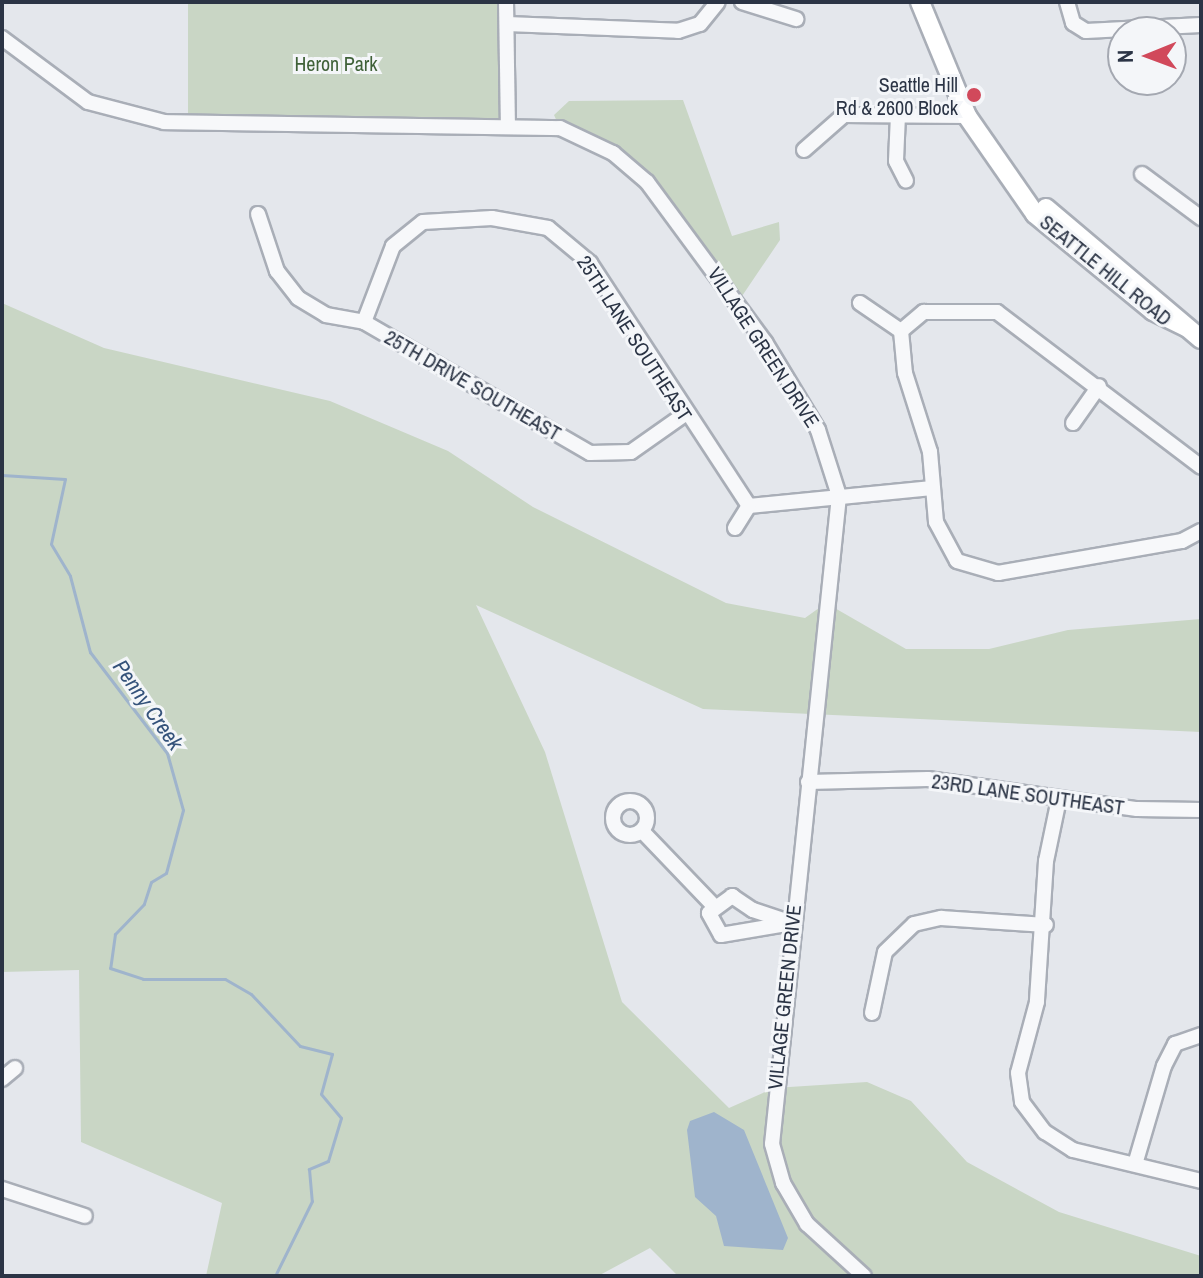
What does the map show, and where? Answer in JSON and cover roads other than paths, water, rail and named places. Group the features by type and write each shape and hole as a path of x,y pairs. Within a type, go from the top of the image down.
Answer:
{"main road":[{"name":"SEATTLE HILL ROAD","path":"907,2 921,9 967,116 1032,204 1183,317 1194,333"}],"street":[{"path":"506,2 508,124"},
{"path":"507,24 678,31 700,24 718,2"},
{"path":"742,2 796,19"},
{"path":"1067,2 1073,23 1086,31 1201,25"},
{"name":"VILLAGE GREEN DRIVE","path":"2,38 88,102 164,122 508,124 560,128 613,153 674,212 818,430 839,496 792,923 772,1144 783,1183 807,1224 864,1276"},
{"path":"804,150 844,115 967,116"},
{"path":"898,115 896,161 906,181"},
{"path":"1142,174 1201,218"},
{"name":"25TH DRIVE SOUTHEAST","path":"258,214 277,271 298,298 326,315 364,322 590,453 631,452 685,414"},
{"name":"25TH LANE SOUTHEAST","path":"364,322 393,246 423,222 492,218 548,228 590,263 685,414 749,506"},
{"path":"860,303 901,331 944,546 957,561 998,573 1201,531"},
{"path":"901,331 924,312 980,307 1015,323 1201,467"},
{"path":"1073,423 1099,386"},
{"path":"735,528 749,506 932,488"},
{"name":"23RD LANE SOUTHEAST","path":"808,782 928,779 1059,799 1201,810"},
{"path":"1059,799 1046,861 1046,925 1018,1073 1022,1102 1045,1132 1073,1150 1136,1161 1201,1181"},
{"path":"642,831 712,904 711,926 725,937 792,923"},
{"path":"712,904 732,896 792,923"},
{"path":"872,1013 885,952 914,924 941,918 1046,925"},
{"path":"1136,1161 1164,1066 1175,1044 1201,1035"},
{"path":"2,1079 15,1068"},
{"path":"2,1189 85,1216"}],"water":[{"path":"714,1112 744,1130 788,1238 783,1250 724,1246 716,1216 695,1197 687,1130 690,1121"}],"waterway":[{"name":"Penny Creek","path":"2,475 65,479 51,544 70,576 90,652 167,753 183,810 166,873 151,882 144,904 115,934 110,968 143,979 225,979 251,994 300,1046 332,1054 321,1094 341,1118 328,1161 309,1169 312,1201 275,1276"}],"place":[{"name":"Seattle Hill Rd & 2600 Block","path":"974,95"}],"park label":[{"name":"Heron Park","path":"336,63"}]}
